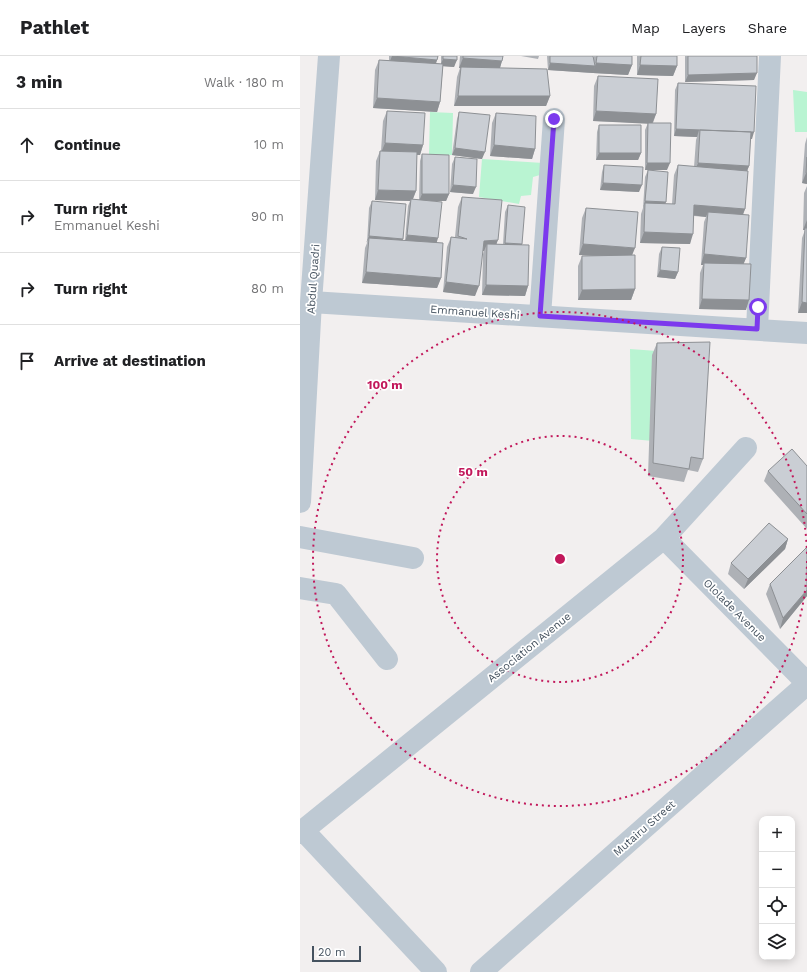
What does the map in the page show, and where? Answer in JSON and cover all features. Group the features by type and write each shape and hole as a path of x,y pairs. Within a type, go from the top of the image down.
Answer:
{"street":[{"name":"Abdul Quadri","path":"300,502 311,302 329,56"},
{"path":"757,329 770,56"},
{"path":"540,316 554,119"},
{"name":"Emmanuel Keshi","path":"311,302 807,333"},
{"name":"Association Avenue","path":"301,832 664,538 746,448"},
{"path":"300,537 413,558"},
{"name":"Ololade Avenue","path":"664,538 807,683"},
{"path":"300,588 336,594 388,659"},
{"name":"Mutairu Street","path":"480,972 807,683"},
{"path":"301,832 436,972"}],"green space":[{"path":"793,90 807,92 807,132 795,132"},
{"path":"430,112 453,113 452,155 429,155"},
{"path":"482,159 543,163 540,175 533,177 531,195 521,196 519,204 479,197"},
{"path":"630,349 657,351 653,441 631,439"}],"building":[{"path":"392,56 438,56 437,60"},
{"path":"443,56 457,56 457,60 443,59"},
{"path":"463,56 503,56 502,61 463,58"},
{"path":"550,56 593,56 595,66 550,63"},
{"path":"597,56 632,56 632,65 596,63"},
{"path":"641,56 677,56 677,66 640,65"},
{"path":"688,56 757,56 757,73 688,75"},
{"path":"379,60 443,64 440,102 377,98"},
{"path":"461,67 547,69 550,96 458,96"},
{"path":"598,76 658,79 656,114 596,111"},
{"path":"678,83 756,86 754,132 676,129"},
{"path":"387,111 425,113 423,145 385,143"},
{"path":"459,112 490,115 485,152 455,148"},
{"path":"496,113 536,116 535,149 494,145"},
{"path":"648,123 671,123 670,163 647,163"},
{"path":"599,125 641,125 641,153 599,153"},
{"path":"700,130 751,132 749,166 698,163"},
{"path":"380,151 417,152 416,191 378,190"},
{"path":"422,154 449,155 449,194 422,194"},
{"path":"455,157 477,159 476,187 453,185"},
{"path":"604,165 643,167 642,185 603,183"},
{"path":"678,165 748,171 745,209 694,205 693,234 644,232 645,203 675,204"},
{"path":"648,170 668,172 666,202 645,201"},
{"path":"462,197 502,200 498,240 484,241 479,286 446,282 451,237 467,239 458,236"},
{"path":"411,199 442,202 438,238 407,235"},
{"path":"372,201 406,204 403,239 369,236"},
{"path":"508,205 525,207 522,244 505,243"},
{"path":"586,208 638,212 635,248 583,244"},
{"path":"708,212 749,215 746,258 704,254"},
{"path":"805,228 807,228 807,303 802,302"},
{"path":"369,238 443,243 441,278 366,272"},
{"path":"487,244 529,245 528,286 486,285"},
{"path":"662,247 680,248 678,272 660,270"},
{"path":"635,255 635,289 582,290 582,256"},
{"path":"704,263 751,264 749,300 702,299"},
{"path":"710,342 703,459 691,457 689,469 653,463 657,343"},
{"path":"792,449 807,466 807,514 768,471"},
{"path":"769,523 788,539 748,579 731,563"},
{"path":"807,547 807,590 783,618 770,584"}],"route":[{"path":"554,119 540,316 757,329 758,307"}]}
